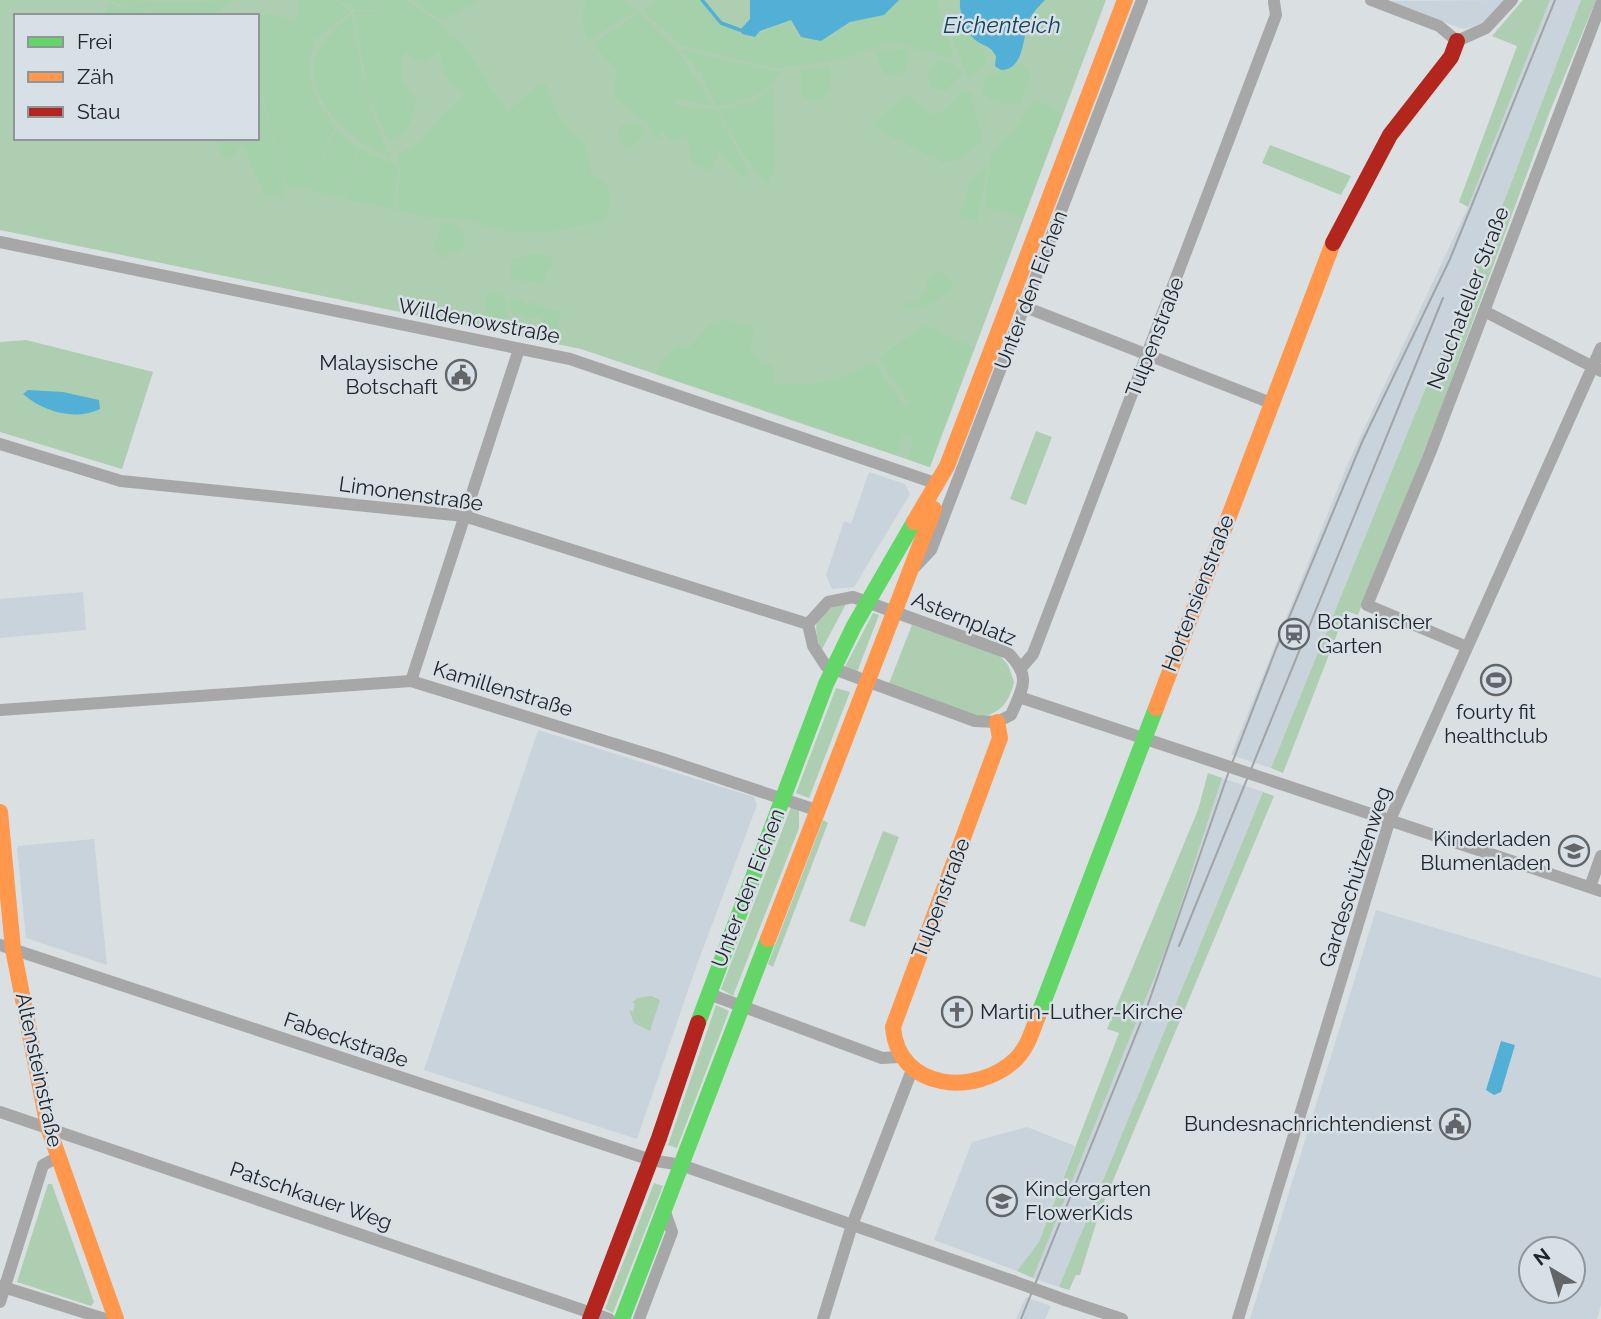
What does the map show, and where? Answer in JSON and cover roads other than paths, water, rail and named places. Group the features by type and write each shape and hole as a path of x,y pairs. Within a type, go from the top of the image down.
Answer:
{"main road":[{"name":"Unter den Eichen","path":"622,1319 864,682 932,516 941,479 1125,0"},
{"name":"Hortensienstraße","path":"912,1070 944,1082 968,1083 1011,1065 1026,1047 1338,230 1390,135 1451,58 1457,41"},
{"name":"Unter den Eichen","path":"592,1316 782,798 833,670 869,602 941,479"},
{"name":"Tulpenstraße","path":"900,1057 894,1046 893,1027 1000,738 997,722"},
{"name":"Altensteinstraße","path":"0,812 7,947 48,1127 116,1319"},
{"path":"900,1057 912,1070"}],"street":[{"name":"Unter den Eichen","path":"908,571 931,550 1142,0"},
{"path":"1371,0 1439,26 1457,41 1486,28 1512,0"},
{"name":"Tulpenstraße","path":"1022,667 1033,654 1276,15 1273,1"},
{"name":"Neuchateller Straße","path":"1467,647 1367,605 1485,311 1562,100 1601,4"},
{"name":"Willdenowstraße","path":"0,242 570,359 941,479"},
{"path":"1025,307 1271,403"},
{"path":"1485,311 1597,369"},
{"name":"Gardeschützenweg","path":"1238,1319 1389,822 1467,647 1597,369 1601,348"},
{"path":"411,681 519,349"},
{"name":"Limonenstraße","path":"0,444 121,481 464,516 808,624"},
{"name":"Asternplatz","path":"808,624 818,610 833,600 850,597 869,602 1008,653 1022,667 1025,676 1019,697"},
{"path":"808,624 819,659 833,670 975,720 997,722 1011,715 1019,697 1595,889 1601,856"},
{"name":"Kamillenstraße","path":"0,710 411,681 816,810"},
{"name":"Fabeckstraße","path":"7,947 651,1160 681,1165 1122,1319"},
{"path":"709,994 882,1058 900,1057"},
{"path":"823,1319 852,1225 912,1070"},
{"name":"Patschkauer Weg","path":"0,1112 592,1316 609,1319"},
{"path":"0,1302 43,1165 58,1157"},
{"name":"Unter den Eichen","path":"639,1319 672,1232 664,1209"},
{"path":"3,1287 105,1319"}],"water":[{"path":"750,0 899,0 884,15 850,22 821,41 801,37 791,20 760,31 755,37 742,34 740,30 750,19"},
{"name":"Eichenteich","path":"960,0 1045,0 1030,18 1019,58 1009,68 1001,70 995,66 996,56 992,50 978,42 967,29"},
{"path":"28,390 63,392 99,400 100,409 80,414 60,413 40,406 23,394"},
{"path":"1501,1041 1515,1045 1501,1092 1494,1095 1486,1090"}],"waterway":[{"path":"702,0 721,23 740,30"}],"tram line":[{"path":"1021,1319 1147,1007 1229,771 1276,649 1362,442 1450,259 1555,0"},
{"path":"1179,946 1443,298"}],"place":[{"name":"Malaysische Botschaft","path":"461,375"},
{"name":"Botanischer Garten","path":"1294,634"},
{"name":"fourty fit healthclub","path":"1496,680"},
{"name":"Kinderladen Blumenladen","path":"1574,851"},
{"name":"Martin-Luther-Kirche","path":"957,1012"},
{"name":"Bundesnachrichtendienst","path":"1455,1124"},
{"name":"Kindergarten FlowerKids","path":"1002,1201"}]}
